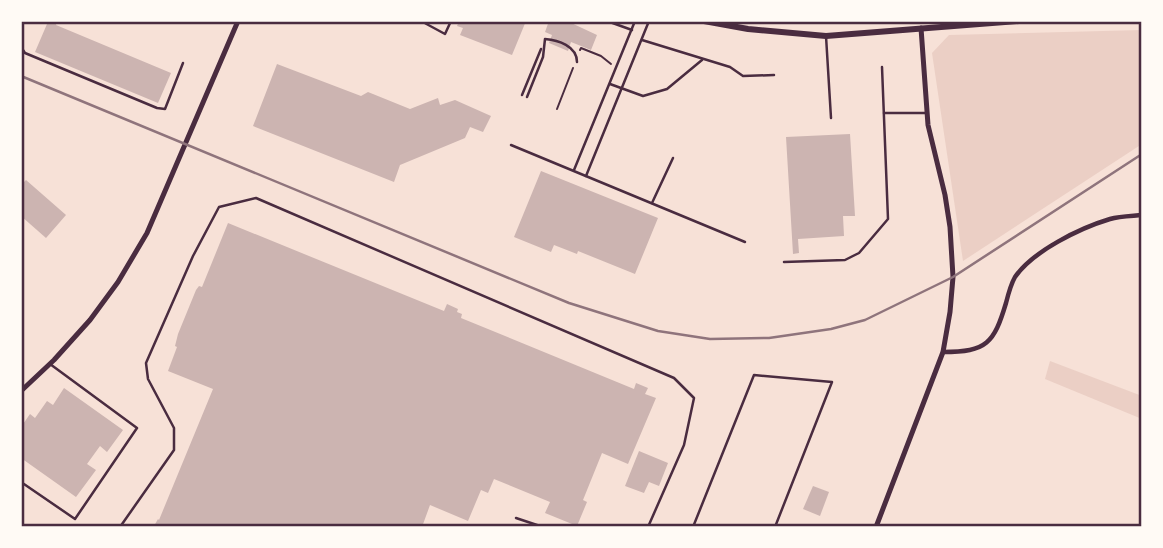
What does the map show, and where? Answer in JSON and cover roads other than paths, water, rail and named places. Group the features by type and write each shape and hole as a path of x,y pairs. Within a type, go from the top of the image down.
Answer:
{"main road":[{"path":"704,21 770,32 826,36 1019,21"}],"street":[{"path":"21,391 90,320 118,282 147,233 238,21"},
{"path":"876,527 943,352 950,312 952,265 945,195 926,113 921,28"},
{"path":"943,352 970,352 989,341 998,330 1014,279 1030,260 1083,228 1113,218 1142,215"}],"lane":[{"path":"421,21 445,34 451,21"},
{"path":"607,21 632,30"},
{"path":"573,171 635,21"},
{"path":"586,176 649,21"},
{"path":"826,36 831,118"},
{"path":"522,94 547,38 573,50 577,60"},
{"path":"642,40 730,67 743,76 774,75"},
{"path":"527,97 543,57 542,45"},
{"path":"21,47 25,52 165,109 183,62"},
{"path":"610,84 643,96 667,89 703,59"},
{"path":"784,262 845,260 859,253 888,219 882,67"},
{"path":"884,113 926,113"},
{"path":"511,145 745,242"},
{"path":"652,203 673,158"},
{"path":"120,527 174,450 174,428 148,379 146,363 219,207 256,198 674,377 694,398 684,445 648,527"},
{"path":"21,482 75,519 137,428 50,364"},
{"path":"693,527 754,374 832,382 775,527"},
{"path":"516,518 543,527"}],"railway":[{"path":"21,76 569,303 658,331 710,339 769,338 831,329 865,320 953,277 1142,154"}]}
